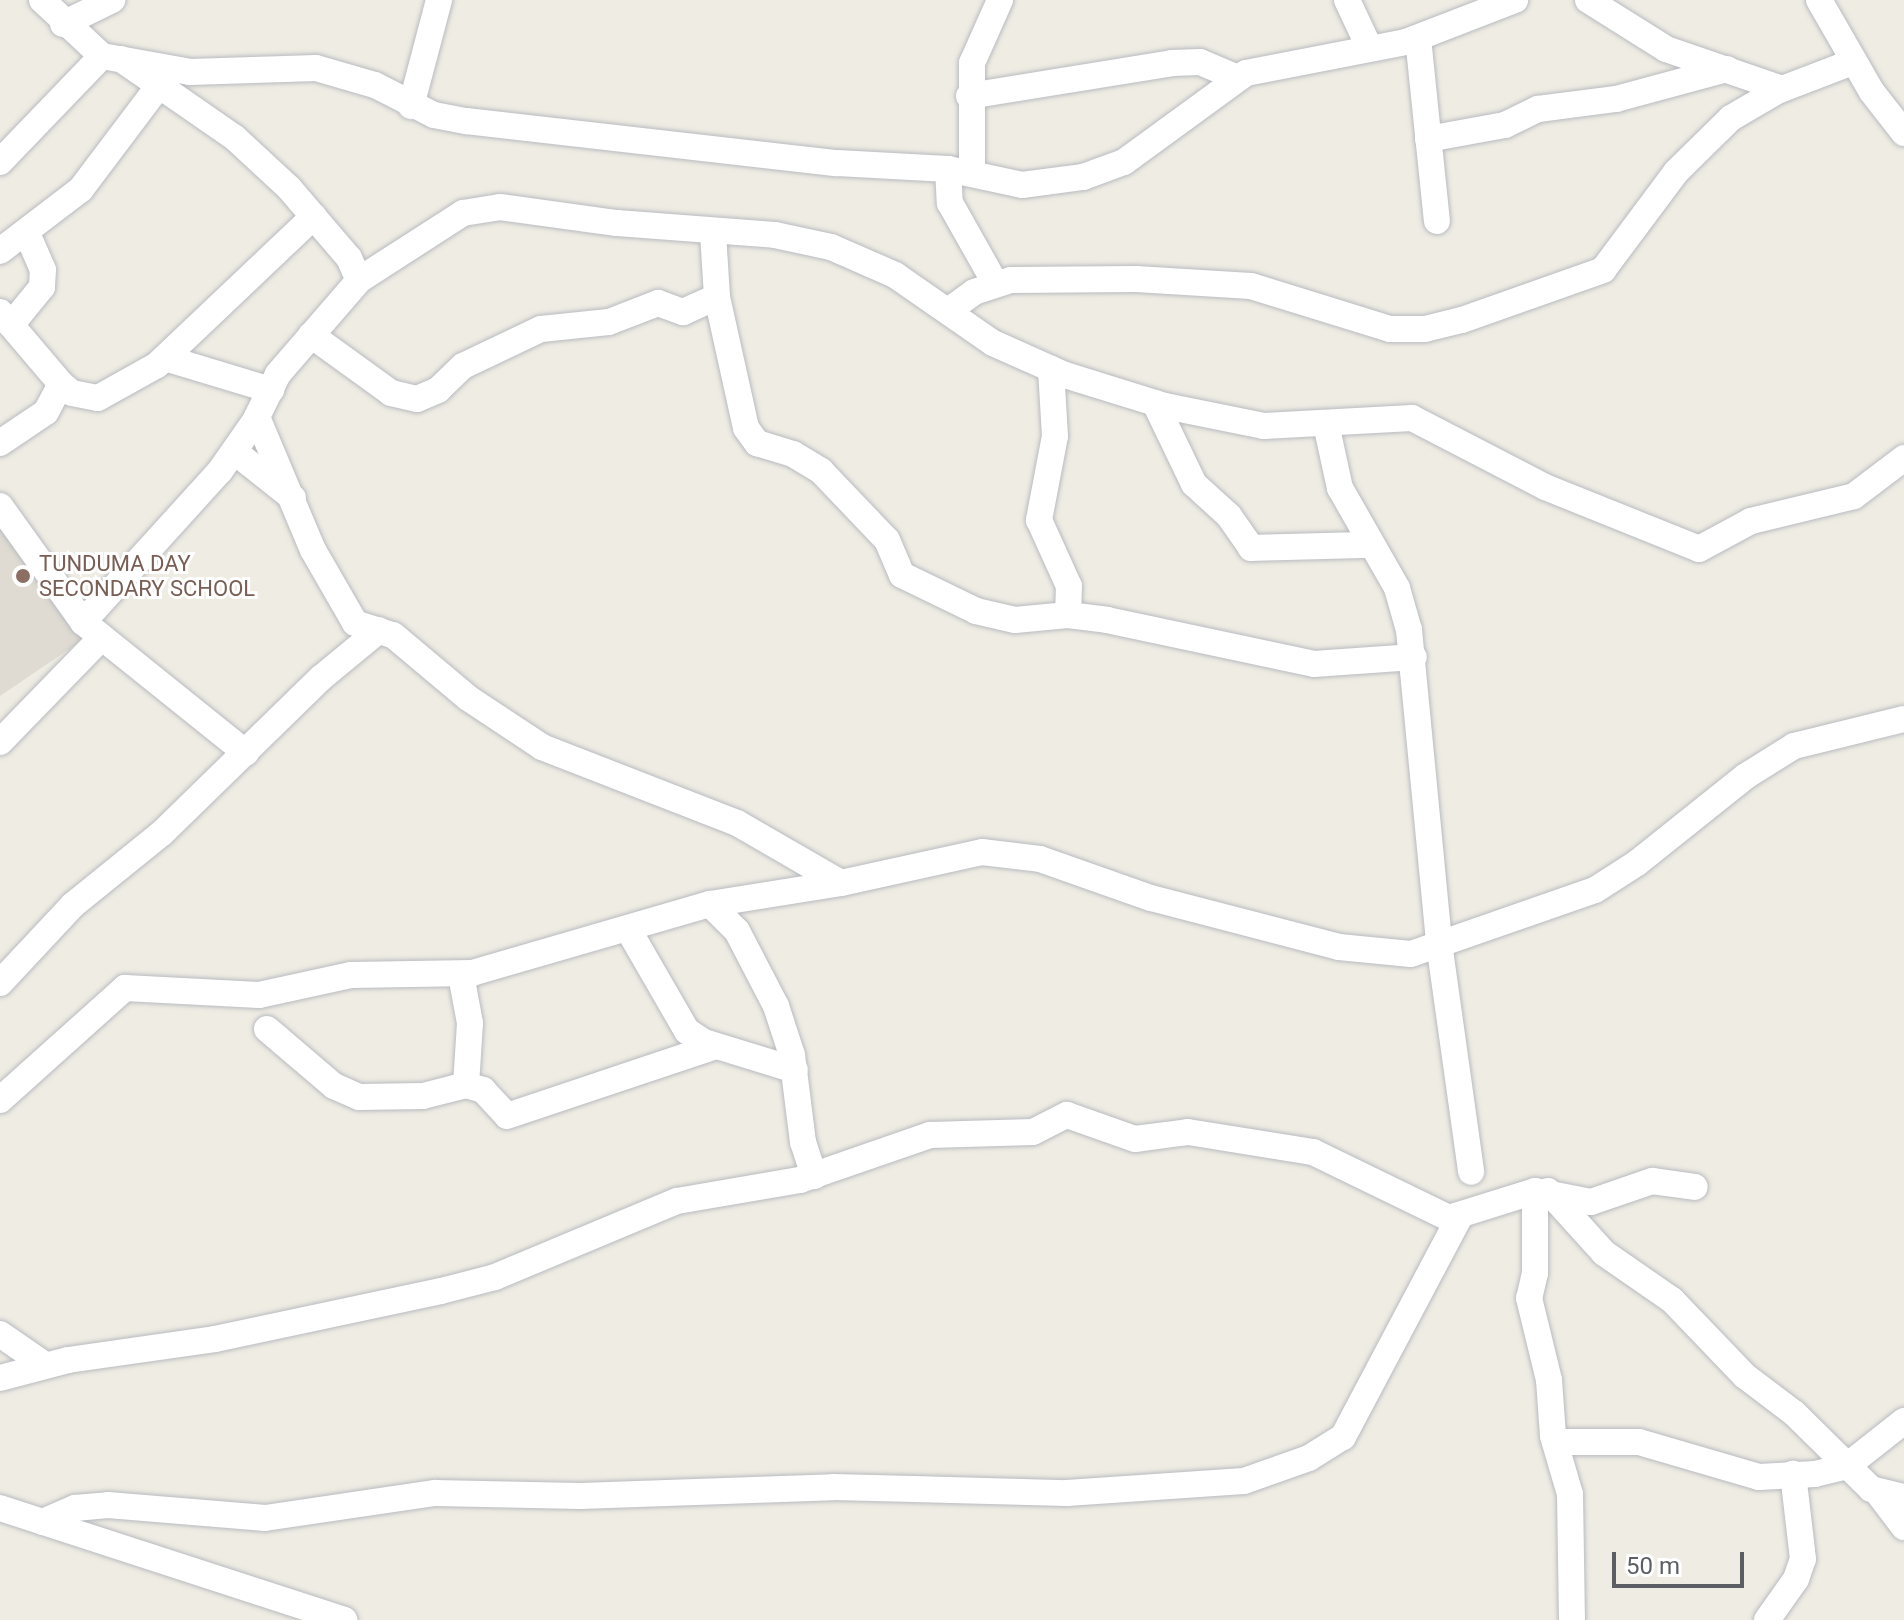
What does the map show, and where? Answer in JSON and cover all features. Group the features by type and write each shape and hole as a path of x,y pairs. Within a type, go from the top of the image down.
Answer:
{"street":[{"path":"42,0 63,24 235,138 314,216 349,258 359,280"},
{"path":"63,24 112,0"},
{"path":"411,106 439,0"},
{"path":"995,283 950,203 960,170 975,52 1000,0"},
{"path":"1347,0 1369,47"},
{"path":"112,57 190,72 316,68 375,85 411,106 466,121 837,163 960,170 1022,185 1083,177 1124,162 1238,78 1418,38 1518,0"},
{"path":"1588,0 1666,49 1782,89"},
{"path":"1819,0 1853,62 1904,133"},
{"path":"1418,38 1437,221"},
{"path":"0,162 112,57"},
{"path":"969,96 1172,63 1200,62 1238,78"},
{"path":"948,311 995,283 1231,282 1285,295 1370,325 1438,326 1603,270 1676,172 1731,118 1782,89 1853,62"},
{"path":"1428,139 1505,125 1538,109 1616,99 1727,69"},
{"path":"0,251 81,189 157,88"},
{"path":"0,742 235,452 271,390 311,335 359,280 440,226 479,209 500,207 713,233 802,239 831,247 895,275 993,343 1051,369 1155,403 1264,426 1412,418 1545,487 1699,549 1751,521 1854,496 1904,458"},
{"path":"27,233 43,270 42,287 6,318 61,384 72,393 98,398 165,358 314,216"},
{"path":"713,233 717,297 751,438 821,471 887,540 902,575 1002,618 1068,615 1314,664 1414,657"},
{"path":"311,335 391,393 417,399 438,390 463,366 541,329 609,322 658,303 683,312 717,297"},
{"path":"165,358 271,390"},
{"path":"1051,369 1055,436 1039,520 1069,586 1068,615"},
{"path":"0,443 46,412 61,384"},
{"path":"1155,403 1194,484 1229,516 1251,548 1369,545"},
{"path":"257,417 295,501 313,550 355,623 393,635 468,698 542,747 577,765 737,823 841,883"},
{"path":"1326,424 1340,488 1369,545 1397,588 1414,657 1439,943 1471,1172"},
{"path":"235,452 295,501"},
{"path":"0,506 92,629 246,753"},
{"path":"0,983 73,905 162,833 379,630"},
{"path":"0,1100 125,988 259,995 351,975 461,975 710,904 841,883 960,856 1005,852 1339,947 1401,954 1595,890 1637,863 1746,776 1794,746 1904,719"},
{"path":"710,904 737,931 768,988 795,1070 803,1142 814,1176"},
{"path":"628,929 680,1024 696,1038 795,1070"},
{"path":"461,975 470,1023 466,1085"},
{"path":"267,1029 334,1086 359,1097 423,1096 466,1085 483,1090 507,1116 716,1046"},
{"path":"0,1378 45,1365 215,1339 441,1291 495,1277 677,1201 771,1188 814,1176 918,1137 1033,1132 1072,1114 1135,1139 1188,1132 1313,1152 1362,1173 1410,1203 1449,1218 1498,1199 1542,1191 1591,1202 1652,1181 1695,1187"},
{"path":"1542,1191 1535,1273 1529,1298 1549,1380 1555,1442 1570,1494 1572,1620"},
{"path":"1542,1191 1604,1253 1659,1288 1745,1376 1794,1413 1847,1466 1891,1495 1904,1527"},
{"path":"43,1522 75,1508 108,1505 265,1518 461,1492 580,1496 833,1487 1067,1493 1244,1481 1309,1458 1343,1437 1460,1216"},
{"path":"0,1334 45,1365"},
{"path":"1555,1442 1639,1442 1749,1475 1793,1474 1847,1466 1904,1421"},
{"path":"1767,1620 1796,1579 1803,1559 1793,1474"},
{"path":"0,1508 292,1613 344,1620"}],"shaded area":[{"name":"TUNDUMA DAY SECONDARY SCHOOL","path":"0,517 90,635 0,696"}],"place":[{"name":"TUNDUMA DAY SECONDARY SCHOOL","path":"23,576"}]}
